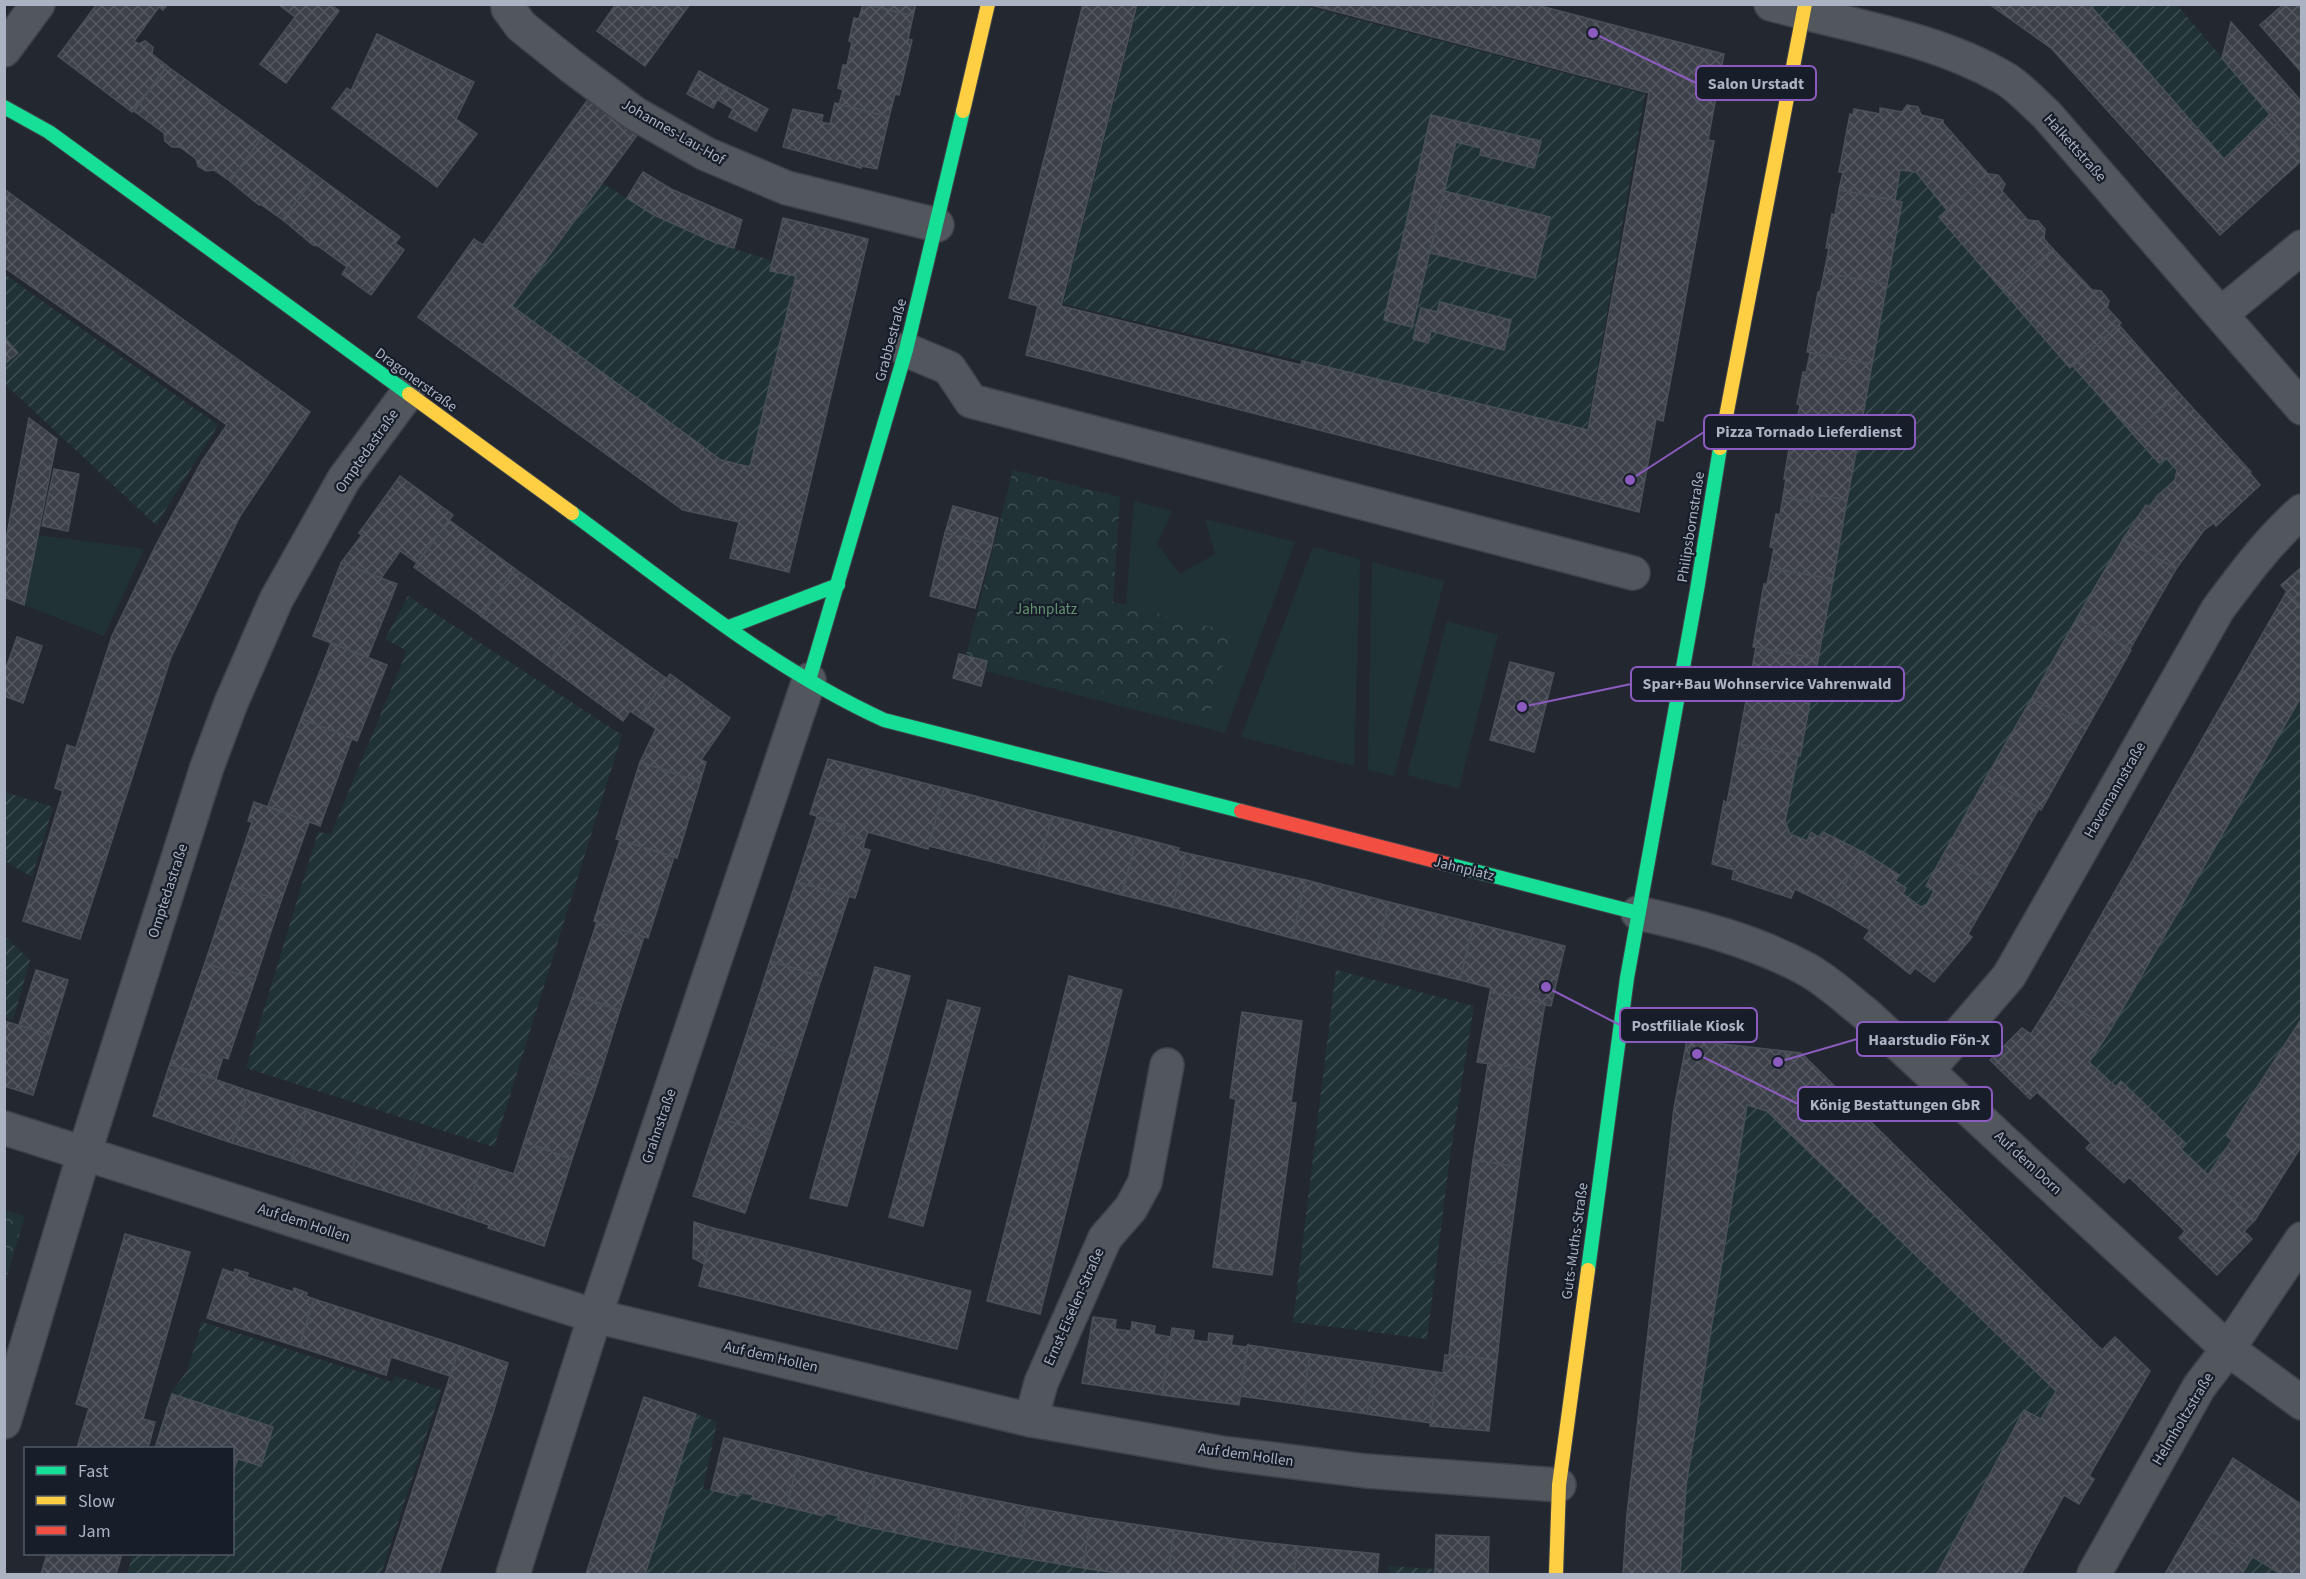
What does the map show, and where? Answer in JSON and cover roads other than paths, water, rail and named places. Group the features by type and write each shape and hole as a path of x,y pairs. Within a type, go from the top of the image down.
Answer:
{"street":[{"path":"4,50 38,4"},
{"name":"Johannes-Lau-Hof","path":"508,4 521,26 571,66 634,113 706,154 787,188 937,225"},
{"name":"Grabbestraße","path":"809,680 906,350 988,4"},
{"name":"Halkettstraße","path":"1771,4 1804,9 1959,54 2007,79 2046,114 2301,408"},
{"name":"Philipsbornstraße","path":"1638,913 1697,590 1720,446 1804,9"},
{"name":"Dragonerstraße","path":"4,107 49,132 760,650 809,680"},
{"path":"2221,314 2301,247"},
{"path":"906,350 949,368 970,401 1634,573"},
{"name":"Omptedastraße","path":"4,1422 84,1154 207,767 231,703 276,600 345,479 407,394"},
{"name":"Havemannstraße","path":"1928,1070 2009,976 2218,609 2248,568 2301,511"},
{"path":"729,627 838,585"},
{"name":"Jahnplatz","path":"809,680 849,704 884,720 1638,913"},
{"name":"Grahnstraße","path":"513,1575 596,1316 809,680"},
{"name":"Auf dem Dorn","path":"1638,913 1750,943 1810,971 1867,1014 2228,1348 2301,1403"},
{"name":"Guts-Muths-Straße","path":"1556,1575 1559,1485 1625,990 1638,913"},
{"name":"Ernst-Eiselen-Straße","path":"1031,1420 1041,1383 1105,1238 1131,1208 1145,1182 1167,1065"},
{"name":"Auf dem Hollen","path":"4,1128 596,1316 1031,1420 1222,1453 1366,1471 1559,1485"},
{"name":"Helmholtzstraße","path":"2094,1575 2199,1387 2301,1239"}],"place":[{"name":"Salon Urstadt","path":"1593,33"},
{"name":"Pizza Tornado Lieferdienst","path":"1630,480"},
{"name":"Spar+Bau Wohnservice Vahrenwald","path":"1522,707"},
{"name":"Postfiliale Kiosk","path":"1546,987"},
{"name":"König Bestattungen GbR","path":"1697,1054"},
{"name":"Haarstudio Fön-X","path":"1778,1062"}]}
